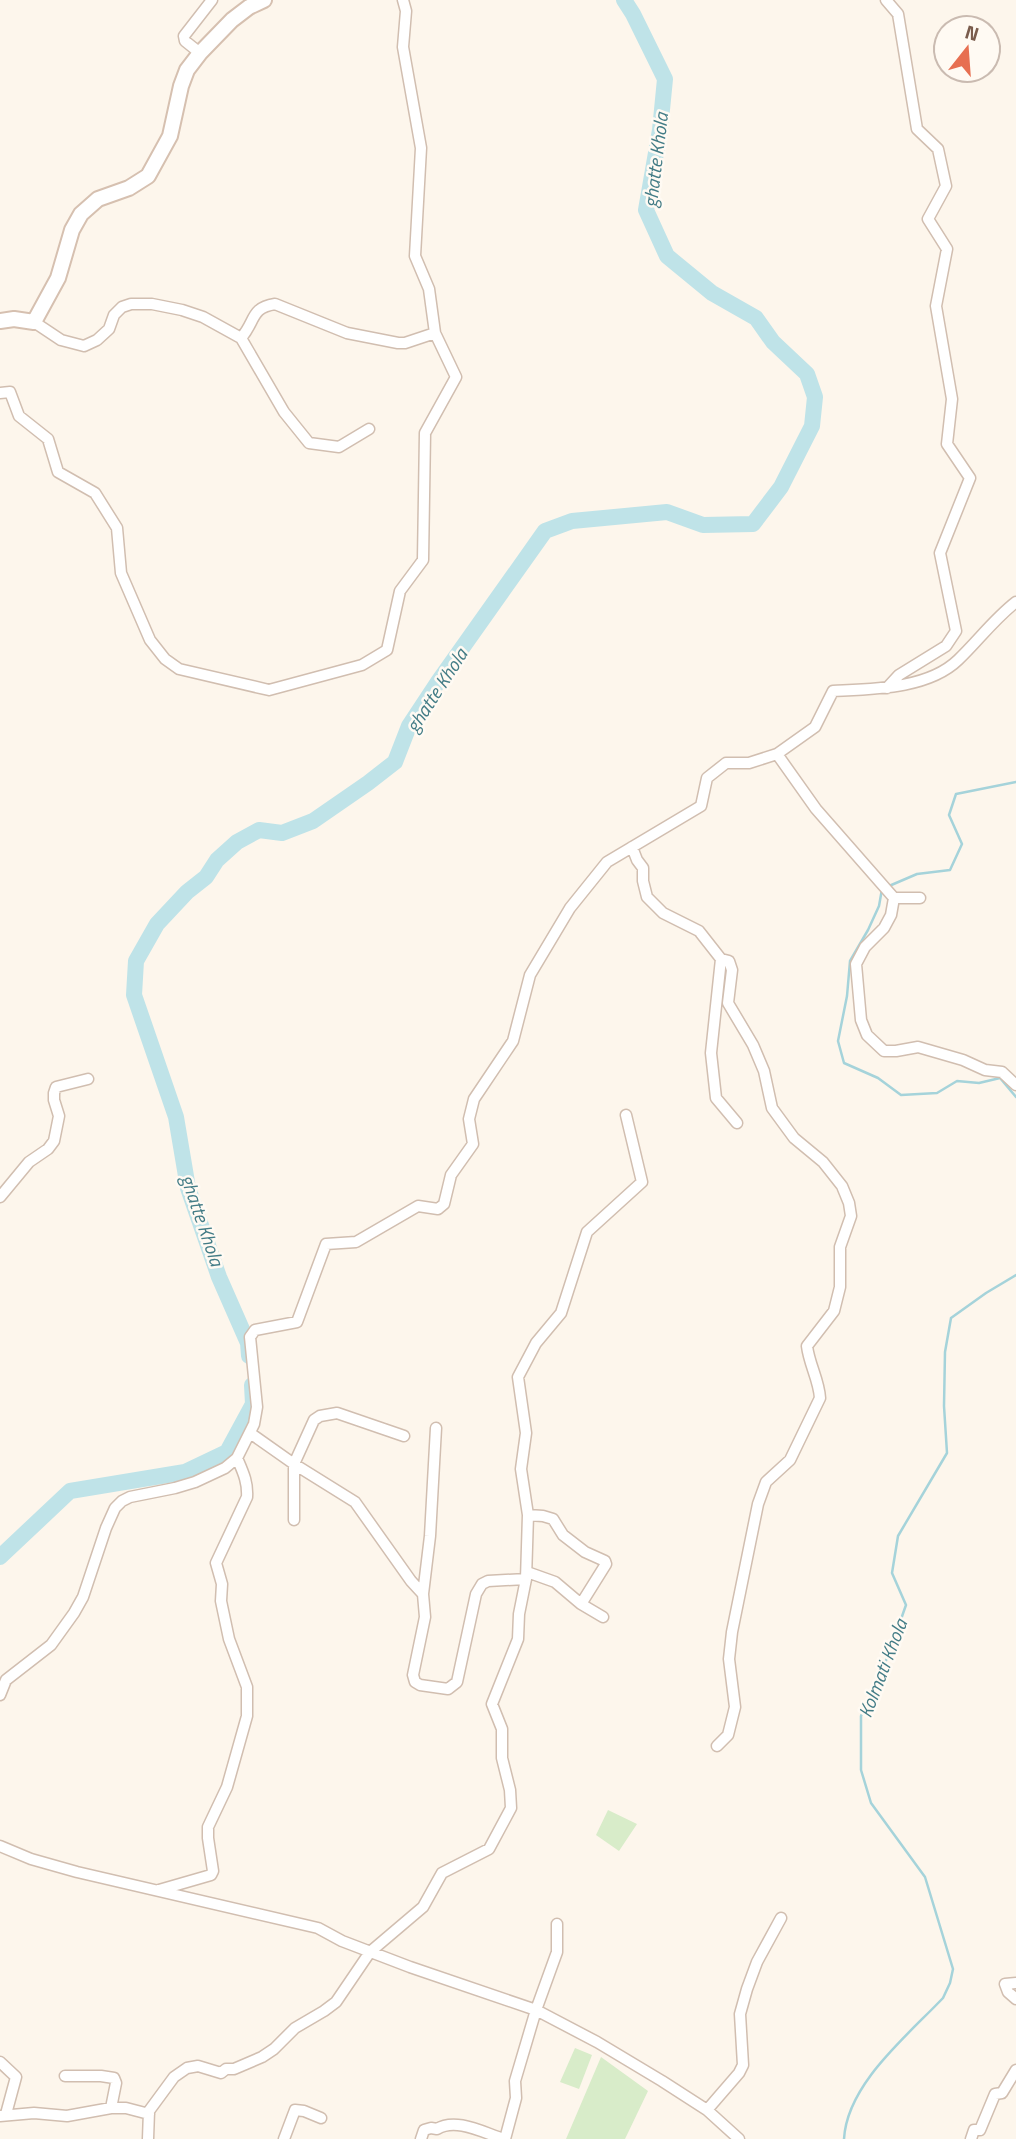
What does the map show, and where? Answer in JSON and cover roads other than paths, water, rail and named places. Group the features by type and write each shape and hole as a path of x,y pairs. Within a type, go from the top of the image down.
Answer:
{"street":[{"path":"200,53 185,41 184,36 212,0"},
{"path":"34,322 58,278 72,230 80,214 98,199 148,176 170,136 187,70 232,20 264,0"},
{"path":"0,393 10,392 19,416 48,439 58,472 95,493 117,528 121,573 150,640 165,659 179,669 269,690 362,665 387,650 400,592 423,560 425,433 456,377 435,332 429,289 415,256 421,148 403,47 406,11 403,0"},
{"path":"886,0 898,13 917,130 938,149 946,186 928,219 947,250 936,306 951,398 947,444 970,478 940,553 956,631 946,646 899,675 887,688"},
{"path":"0,321 14,319 34,322 61,340 84,346 97,340 109,329 114,315 122,307 152,304 182,310 203,317 241,338 284,412 309,443 339,447 369,429"},
{"path":"241,338 250,328 256,313 264,306 275,304 347,333 398,343 435,332"},
{"path":"0,1695 6,1680 51,1645 74,1614 83,1597 110,1518 121,1501 195,1482 225,1468 237,1458 250,1433 257,1407 250,1337 255,1330 297,1322 327,1244 356,1241 418,1206 438,1209 444,1204 451,1175 473,1144 469,1119 474,1099 513,1041 530,975 570,908 607,862 701,806 707,778 726,762 749,763 777,754 815,727 833,691 887,688 931,677 956,663 1002,613 1016,602"},
{"path":"777,754 816,809 894,898 920,898"},
{"path":"632,847 643,869 647,897 663,913 699,932 721,959 729,961 732,970 728,1003 753,1045 764,1071 772,1108 794,1138 823,1162 842,1186 851,1216 840,1247 840,1287 835,1311 807,1346 820,1398 790,1460 766,1482 758,1504 729,1659 735,1707 728,1735 717,1746"},
{"path":"894,898 891,915 884,928 865,947 856,964 861,1020 867,1035 884,1051 918,1047 963,1060 985,1070 1002,1072 1016,1086"},
{"path":"721,959 710,1053 716,1098 737,1123"},
{"path":"0,1197 29,1162 48,1149 54,1140 59,1116 54,1100 56,1087 88,1079"},
{"path":"148,2139 149,2111 174,2077 187,2068 198,2067 221,2073 262,2057 295,2028 336,2002 370,1952 415,1916 442,1873 489,1849 511,1808 502,1758 502,1729 492,1704 517,1639 526,1575 528,1515 521,1469 526,1433 518,1377 536,1343 561,1313 587,1232 642,1182 626,1115"},
{"path":"293,1520 293,1464 314,1420 337,1413 404,1436"},
{"path":"436,1428 430,1536 423,1594 425,1617 413,1679 420,1685 448,1689 457,1682 476,1594 482,1584 488,1581 526,1575 555,1582 580,1604 603,1617"},
{"path":"250,1433 355,1503 423,1594"},
{"path":"156,1891 211,1875 213,1871 208,1827 228,1787 247,1716 247,1687 229,1639 221,1601 222,1584 216,1563 247,1497 248,1486 237,1458"},
{"path":"528,1515 553,1519 563,1535 585,1552 605,1561 606,1564 580,1604"},
{"path":"0,1846 31,1859 77,1872 318,1928 370,1952 536,2010 597,2042 707,2110 738,2139"},
{"path":"707,2110 743,2065 740,2014 758,1962 781,1918"},
{"path":"421,2139 424,2130 455,2123 504,2139 516,2098 515,2081 557,1952 557,1924"},
{"path":"1016,1983 1005,1984 1008,1992 1016,1999"},
{"path":"0,2062 16,2077 3,2115 34,2113 67,2116 111,2108 126,2108 149,2114"},
{"path":"971,2139 974,2130 980,2130 995,2094 1002,2093 1016,2070"},
{"path":"65,2076 101,2076 117,2080 111,2108"},
{"path":"0,2094 11,2098"},
{"path":"284,2139 295,2110 321,2118"}],"waterway":[{"name":"ghatte Khola","path":"249,1356 248,1343 219,1277 188,1188 176,1117 134,995 136,961 157,924 187,892 206,877 217,860 237,842 259,830 282,833 313,821 395,762 409,726 545,531 572,521 667,512 703,525 753,524 781,487 812,426 815,397 807,374 773,342 756,318 712,293 667,256 646,210 660,130 665,79 624,0"},
{"name":"Kolmati Khola","path":"889,886 917,874 950,870 962,844 949,815 956,794 1016,782"},
{"name":"Kolmati Khola","path":"882,889 879,906 850,961 847,996 838,1041 844,1063 878,1078 901,1095 937,1093 957,1081 979,1083 1000,1078 1016,1097"},
{"name":"Kolmati Khola","path":"844,2139 848,2119 867,2080 943,1998 953,1969 925,1877 871,1803 861,1770 861,1716 888,1656 906,1605 892,1573 898,1536 947,1453 945,1352 951,1318 1016,1275"},
{"name":"ghatte Khola","path":"0,1557 70,1491 185,1472 227,1452 253,1404 252,1385"}]}
